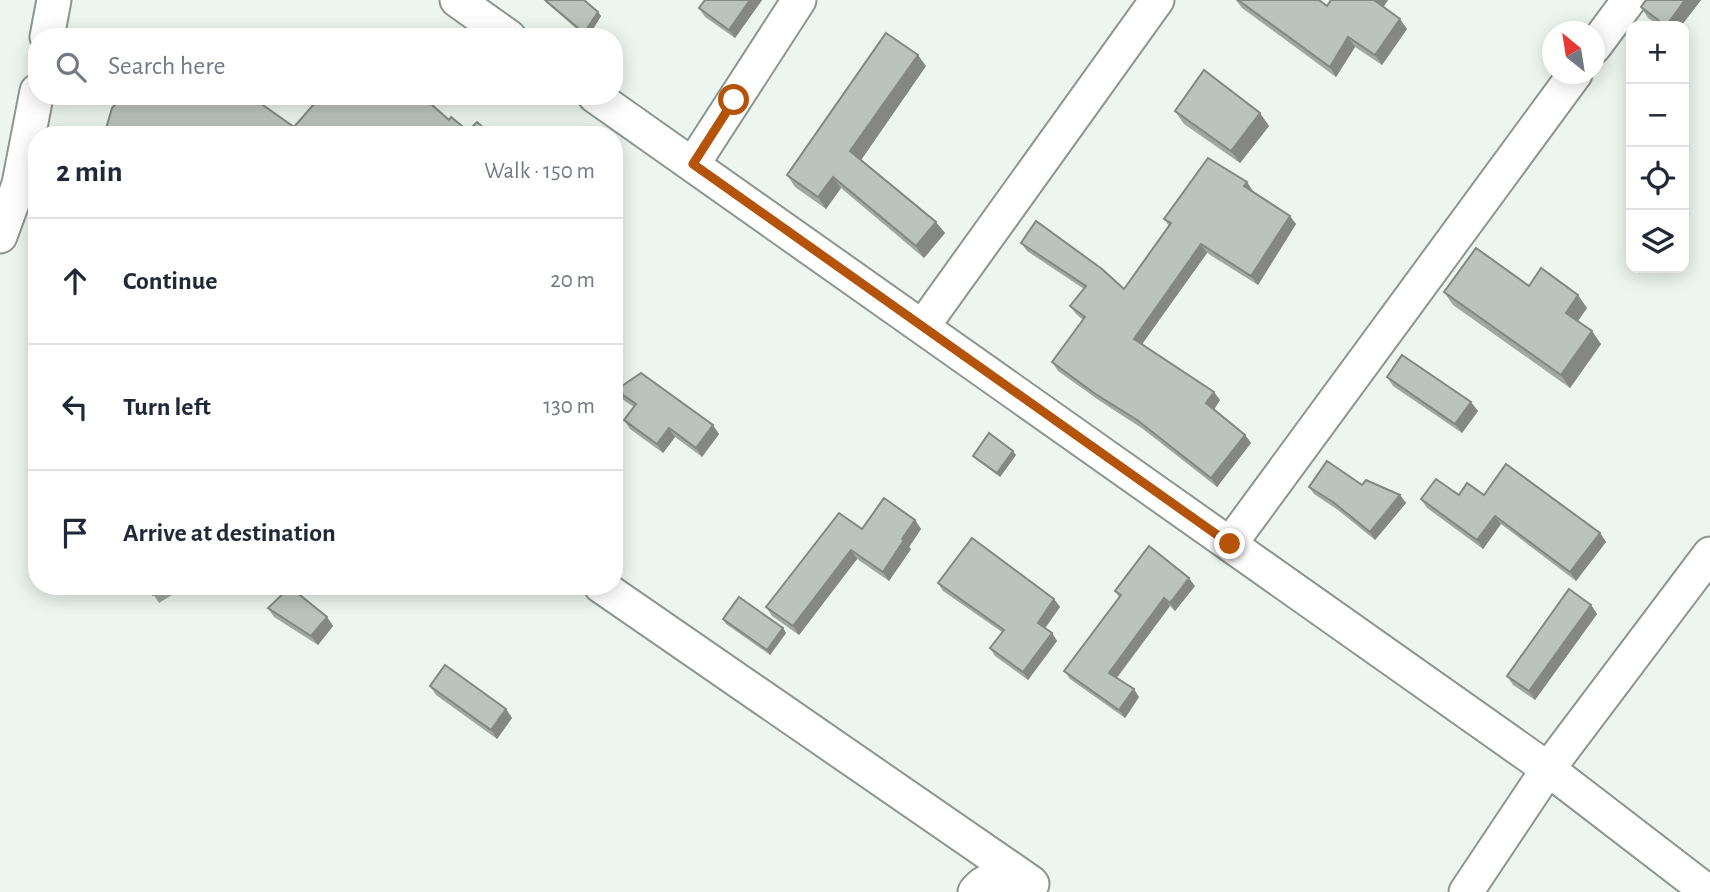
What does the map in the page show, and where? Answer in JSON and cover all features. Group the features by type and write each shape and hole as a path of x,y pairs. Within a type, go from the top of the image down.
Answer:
{"street":[{"path":"49,28 54,0"},
{"path":"457,0 496,28"},
{"path":"693,164 799,0"},
{"path":"923,326 1157,0"},
{"path":"1605,32 1629,0"},
{"path":"1230,544 1568,84"},
{"path":"34,126 36,105"},
{"path":"608,105 1548,769 1708,892"},
{"path":"0,236 28,190"},
{"path":"1466,892 1548,769 1710,554"},
{"path":"614,595 1036,887"},
{"path":"975,892 979,886 1003,877 1036,887"}],"building":[{"path":"545,0 584,0 598,12 587,28 578,28"},
{"path":"705,0 750,0 729,30 699,8"},
{"path":"1238,0 1319,0 1327,6 1331,0 1374,0 1400,19 1375,55 1348,37 1330,67"},
{"path":"1646,0 1685,0 1670,21 1659,21 1641,7"},
{"path":"886,33 918,55 850,151 936,222 916,246 833,177 818,197 787,175"},
{"path":"1204,70 1260,113 1231,151 1175,111"},
{"path":"114,105 263,105 293,126 107,126"},
{"path":"313,105 432,105 449,120 451,117 462,126 295,126"},
{"path":"1208,158 1247,182 1244,186 1290,216 1251,276 1201,244 1134,339 1214,392 1206,403 1245,435 1211,478 1137,420 1052,362 1085,317 1070,306 1086,286 1021,243 1036,221 1102,269 1124,289 1171,223 1164,219"},
{"path":"1476,248 1529,286 1541,268 1578,295 1566,313 1592,331 1561,375 1444,292"},
{"path":"1402,355 1471,402 1455,424 1387,377"},
{"path":"641,373 713,425 696,448 669,428 657,444 624,420 636,404 623,395 623,385"},
{"path":"989,433 1013,451 997,473 973,456"},
{"path":"1327,461 1362,485 1366,480 1400,495 1370,532 1333,502 1309,487"},
{"path":"1506,464 1600,533 1570,572 1495,516 1477,540 1421,499 1436,479 1459,495 1467,483 1484,495"},
{"path":"884,498 915,520 883,572 851,550 793,626 766,607 839,513 862,529"},
{"path":"972,538 1054,599 1038,623 1052,633 1023,672 990,648 1004,630 938,583"},
{"path":"1149,546 1189,578 1170,603 1164,598 1109,673 1134,689 1119,710 1064,671 1121,595 1115,591"},
{"path":"1569,589 1591,605 1529,691 1507,676"},
{"path":"282,595 300,595 327,617 311,636 268,608"},
{"path":"739,597 783,628 767,650 723,619"},
{"path":"445,665 506,709 491,730 430,686"}],"route":[{"path":"734,100 693,164 1230,544"}]}
